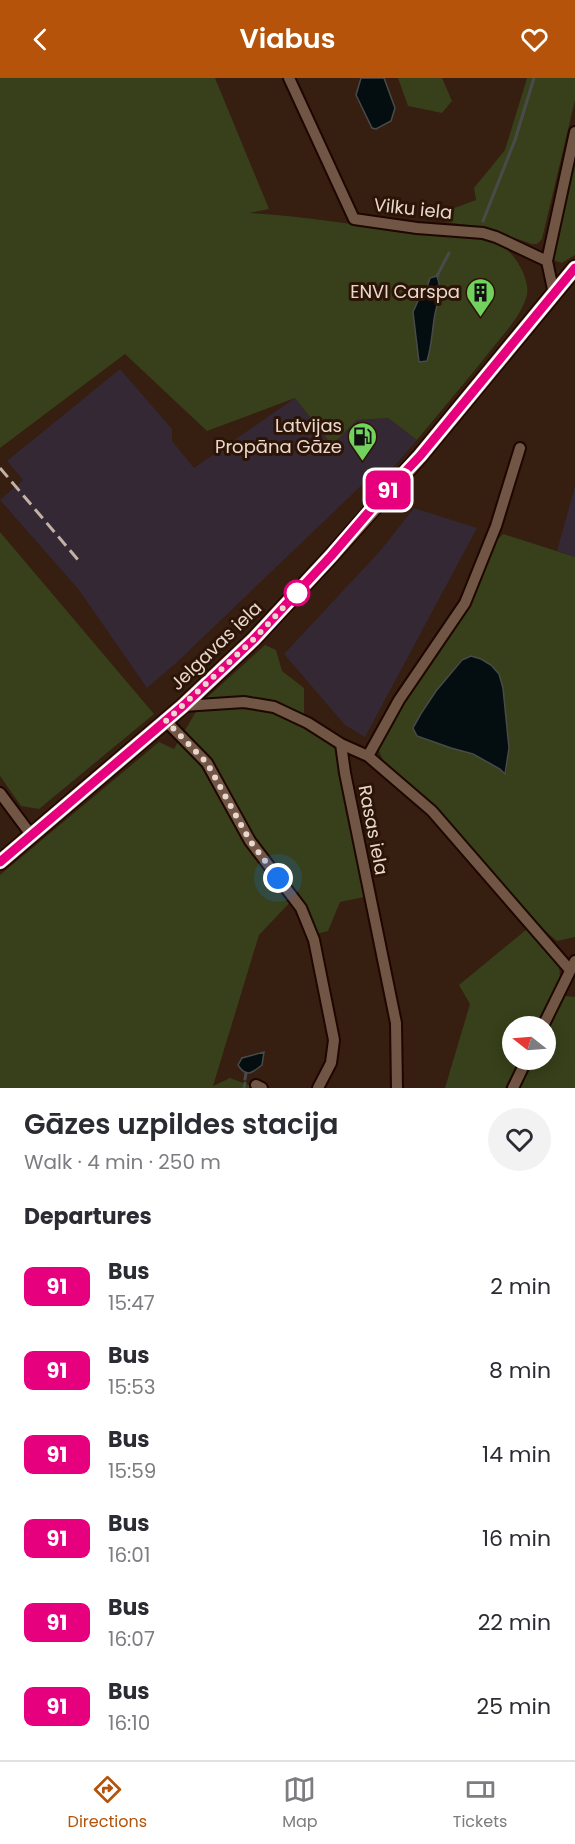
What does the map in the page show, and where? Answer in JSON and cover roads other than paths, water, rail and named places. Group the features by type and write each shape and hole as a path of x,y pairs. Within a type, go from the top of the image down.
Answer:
{"street":[{"name":"Vilku iela","path":"289,78 354,219 417,228 483,233 547,261"},
{"path":"554,294 547,261 575,132"},
{"name":"Jelgavas iela","path":"0,862 166,721 254,639 420,456 575,268"},
{"path":"368,756 399,700 465,603 496,526 520,448"},
{"path":"183,706 244,702 273,707 308,723 341,744 368,756 432,811 573,965 548,1016"},
{"path":"166,721 207,763 250,841 300,908 314,940 334,1040 331,1063 318,1088"},
{"name":"Rasas iela","path":"341,744 347,784 396,1023 398,1088"},
{"path":"0,793 32,836"},
{"path":"513,1088 522,1070"}],"waterway":[{"path":"483,221 515,140 534,78"},
{"path":"437,276 449,253"},
{"path":"245,1079 246,1073"},
{"path":"244,1088 245,1083"}],"railway":[{"path":"0,468 79,561"}],"place":[{"name":"ENVI Carspa","path":"481,318"},
{"name":"Latvijas Propāna Gāze","path":"363,462"}]}
